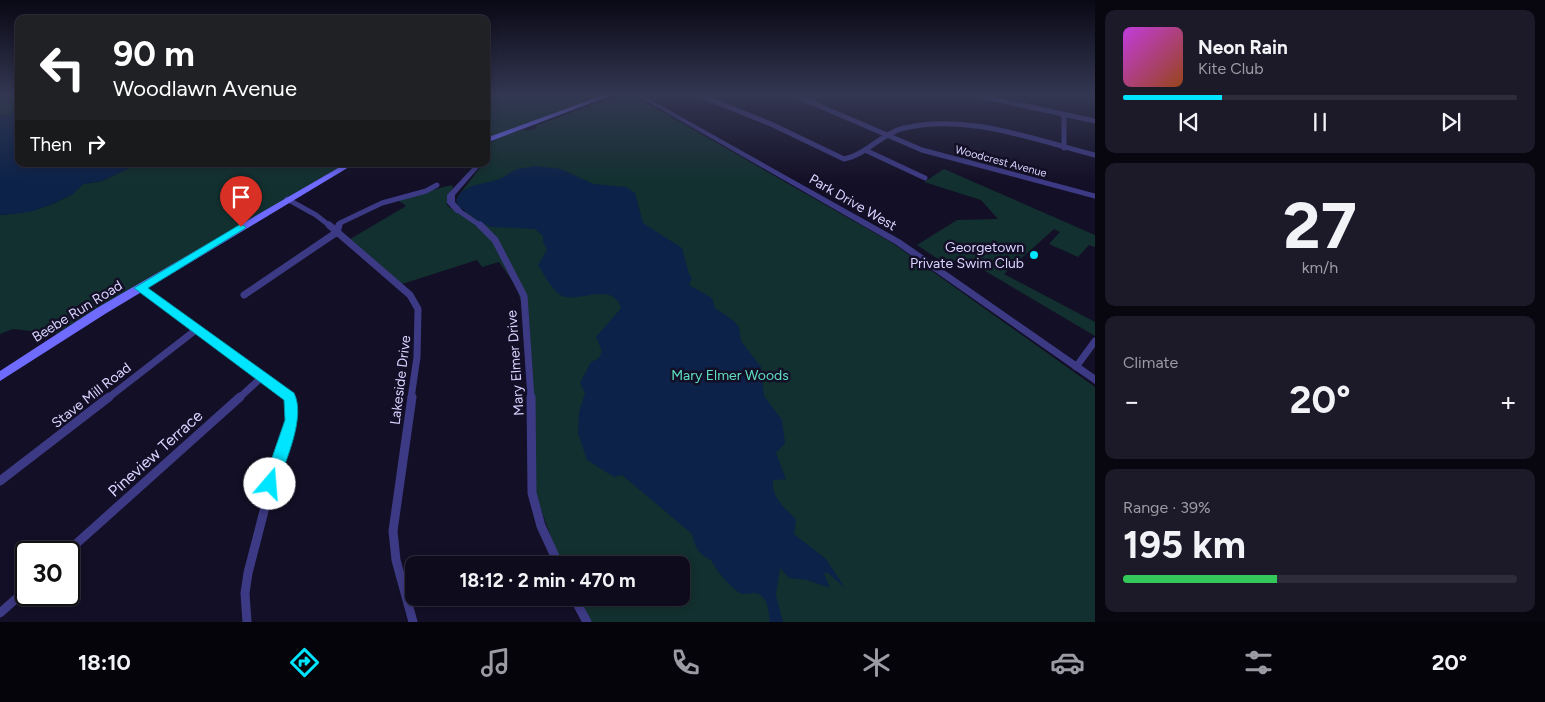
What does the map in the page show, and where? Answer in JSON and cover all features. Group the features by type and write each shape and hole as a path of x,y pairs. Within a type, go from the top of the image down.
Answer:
{"main road":[{"path":"490,140 532,124"},
{"name":"Beebe Run Road","path":"0,377 47,345 140,288 287,199 345,167"}],"street":[{"name":"Park Drive West","path":"691,124 903,245 1095,380"},
{"path":"771,124 840,158 850,158 887,136 911,126 945,124"},
{"name":"Woodcrest Avenue","path":"860,124 930,153 1095,196"},
{"path":"945,124 972,126 1095,155"},
{"path":"1064,124 1064,148"},
{"path":"865,150 925,178"},
{"name":"Mary Elmer Drive","path":"476,167 451,195 451,203 459,211 480,225 495,240 524,296 531,379 532,493 541,526 554,556"},
{"path":"244,294 337,232 340,223 349,221 376,206 426,191 437,185"},
{"name":"Lakeside Drive","path":"287,199 316,215 337,232 410,295 418,309 417,357 392,531 396,560 413,622"},
{"path":"140,288 290,396 293,411 248,573 245,593 247,622"},
{"name":"Stave Mill Road","path":"0,481 197,329"},
{"path":"1076,367 1095,342"},
{"name":"Pineview Terrace","path":"80,541 262,376"},
{"path":"0,613 15,600"},
{"path":"578,606 587,622"}],"green space":[{"path":"490,124 528,124 490,138"},
{"name":"Mary Elmer Woods","path":"540,124 684,124 894,244 1095,387 1095,622 582,622 576,606 690,606 690,556 558,556 534,490 528,323 516,286 499,262 482,267 477,260 399,285 347,241 406,206 396,199 452,185 453,188 447,196 447,205 452,209 468,212 457,200 458,196 481,167 490,167 490,144 504,136 525,129 527,131 537,128 535,126"},
{"path":"131,167 340,167 56,334 13,329 0,334 0,215 45,207 66,197 83,184 102,181"},
{"path":"944,169 1095,235 1095,247 1089,245 1078,257 1049,244 1060,232 1054,229 1004,274 1095,322 1095,336 965,259 944,263 917,245 957,220 998,219 981,200 924,182"}],"water":[{"path":"0,124 15,124 15,167 131,167 102,181 83,184 73,194 50,205 30,212 0,215"},
{"path":"535,166 561,169 593,184 626,187 635,193 643,223 682,248 689,274 692,278 689,285 712,298 715,308 734,321 739,327 741,341 761,367 764,396 782,420 785,443 776,453 786,479 773,480 776,497 796,519 794,534 826,559 845,588 828,573 824,573 830,588 807,580 789,578 780,568 776,595 783,622 770,622 767,604 763,597 755,593 743,594 734,589 716,569 711,560 698,550 692,534 622,475 614,477 587,460 578,433 579,412 585,393 580,383 591,362 599,358 602,351 596,337 621,308 617,300 603,294 570,297 558,294 538,265 547,250 543,242 543,236 535,229 491,227 480,222 458,206 456,200 461,192 472,186 500,179 517,169"}],"place":[{"name":"Georgetown Private Swim Club","path":"1034,255"}],"route":[{"path":"241,227 140,288 290,396 293,411 291,420 270,484"}]}
